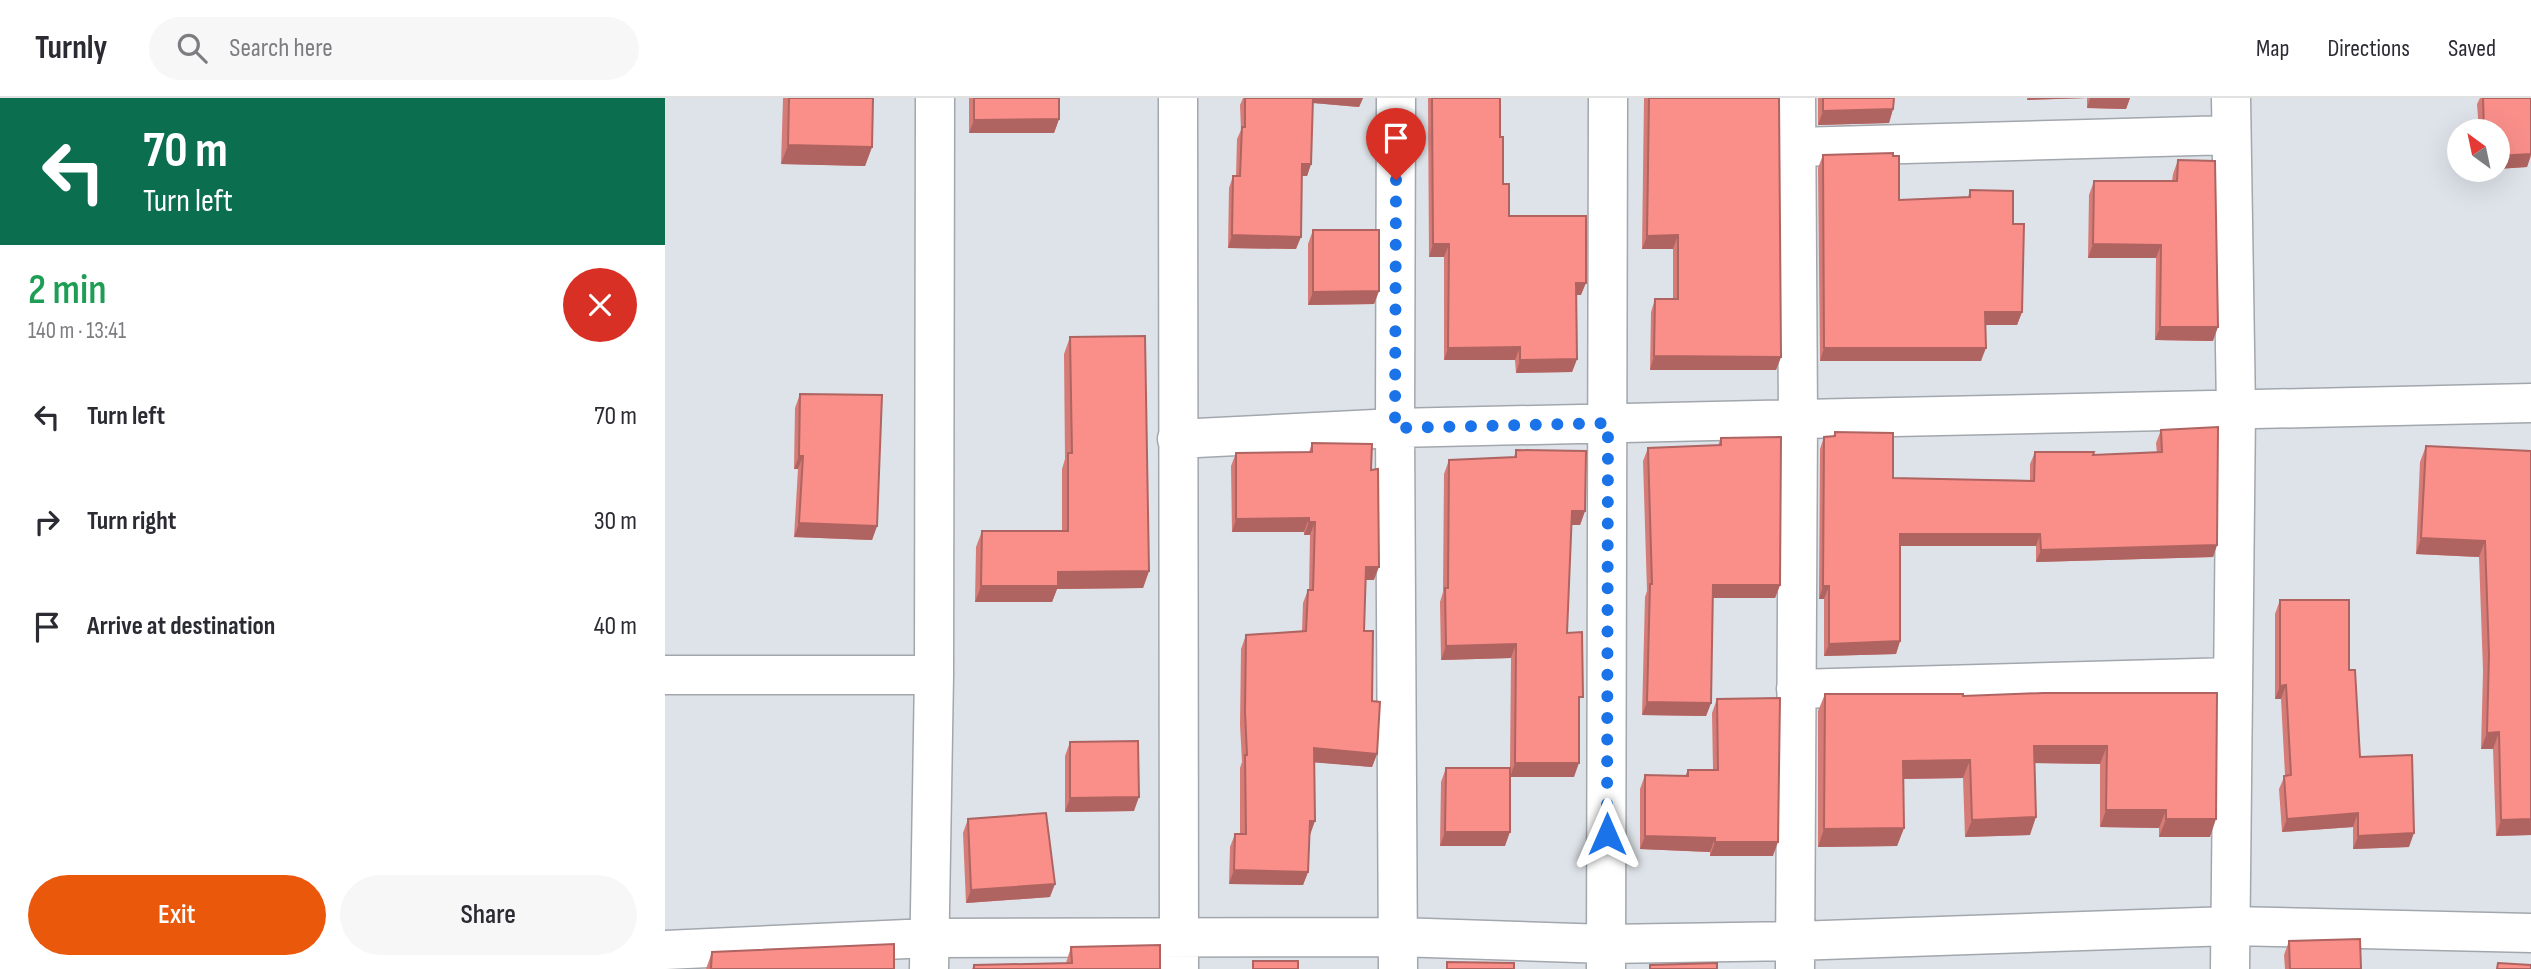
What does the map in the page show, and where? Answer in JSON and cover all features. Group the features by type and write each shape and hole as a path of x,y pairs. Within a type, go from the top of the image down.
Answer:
{"street":[{"path":"929,954 935,675 935,98"},
{"path":"1178,98 1179,953"},
{"path":"1396,98 1398,953"},
{"path":"1606,956 1608,98"},
{"path":"1795,955 1798,420 1796,98"},
{"path":"2230,969 2236,410 2231,98"},
{"path":"1796,147 2231,135"},
{"path":"1177,439 1395,428 2531,403"},
{"path":"665,675 935,675"},
{"path":"1796,689 2233,677"},
{"path":"665,950 929,954 1795,955 2230,926 2531,933"}],"building":[{"path":"789,98 873,98 872,147 788,145"},
{"path":"974,98 1059,98 1059,119 974,120"},
{"path":"1245,98 1313,98 1311,164 1302,164 1301,237 1232,235 1233,176 1240,176"},
{"path":"1432,98 1500,98 1503,184 1509,184 1509,216 1586,216 1586,283 1576,283 1577,359 1520,360 1520,347 1448,348 1449,244 1433,244"},
{"path":"1649,98 1779,98 1781,357 1654,356 1655,299 1678,299 1678,235 1647,236"},
{"path":"1823,98 1894,98 1893,109 1823,111"},
{"path":"2483,98 2531,98 2531,154 2510,155 2510,119 2484,119"},
{"path":"1893,153 1893,156 1899,156 1899,200 1970,197 1970,190 2013,191 2013,224 2024,224 2022,312 1985,312 1986,348 1824,348 1823,155"},
{"path":"2178,160 2215,161 2218,327 2160,327 2161,245 2093,244 2094,181 2177,181"},
{"path":"1313,230 1379,230 1379,291 1313,292"},
{"path":"1145,336 1149,571 1058,572 1058,586 981,586 982,531 1068,531 1068,453 1072,453 1070,337"},
{"path":"800,394 882,395 877,526 799,523 803,456 799,456"},
{"path":"2218,427 2217,545 2041,550 2040,534 1900,534 1900,641 1829,644 1829,586 1823,586 1824,437 1835,436 1835,432 1893,433 1893,478 2034,481 2035,452 2094,452 2093,455 2162,452 2161,430"},
{"path":"1781,437 1780,585 1713,585 1711,703 1647,702 1652,584 1648,448 1721,445 1721,438"},
{"path":"1312,443 1372,444 1371,470 1378,469 1379,567 1366,567 1364,631 1373,631 1372,701 1380,702 1377,754 1314,748 1315,821 1310,821 1308,872 1234,870 1235,834 1246,834 1246,635 1306,631 1308,590 1313,590 1315,522 1309,522 1309,518 1236,519 1236,453 1312,452"},
{"path":"2426,446 2531,451 2531,819 2501,820 2499,732 2487,733 2489,655 2485,541 2421,538"},
{"path":"1516,450 1586,451 1585,511 1572,511 1567,633 1582,632 1583,697 1579,697 1579,763 1515,763 1516,644 1446,646 1449,460 1516,457"},
{"path":"2280,600 2349,600 2349,670 2355,670 2360,757 2412,755 2414,833 2358,836 2358,813 2287,819 2284,776 2291,775 2286,685 2280,686"},
{"path":"2217,693 2216,819 2166,819 2166,810 2106,810 2107,746 2034,746 2036,817 1972,820 1970,760 1903,761 1904,828 1824,829 1825,694 1963,696"},
{"path":"1780,698 1778,842 1715,842 1715,838 1645,836 1645,775 1688,776 1688,770 1718,770 1717,699"},
{"path":"1138,741 1139,797 1070,798 1070,742"},
{"path":"1446,768 1510,768 1510,832 1445,832"},
{"path":"1046,813 1055,884 971,890 968,819"},
{"path":"2360,939 2361,969 2290,969 2289,941"},
{"path":"894,944 894,969 711,969 712,952"},
{"path":"1160,945 1160,969 974,969 974,965 1072,963 1071,947"},
{"path":"1253,961 1298,961 1298,969 1253,969"},
{"path":"1447,962 1514,963 1514,969 1447,969"},
{"path":"1717,963 1717,969 1650,969 1650,965"},
{"path":"2498,963 2531,965 2531,969 2497,969"}],"route":[{"path":"1396,180 1395,428 1608,423 1607,834"}]}
